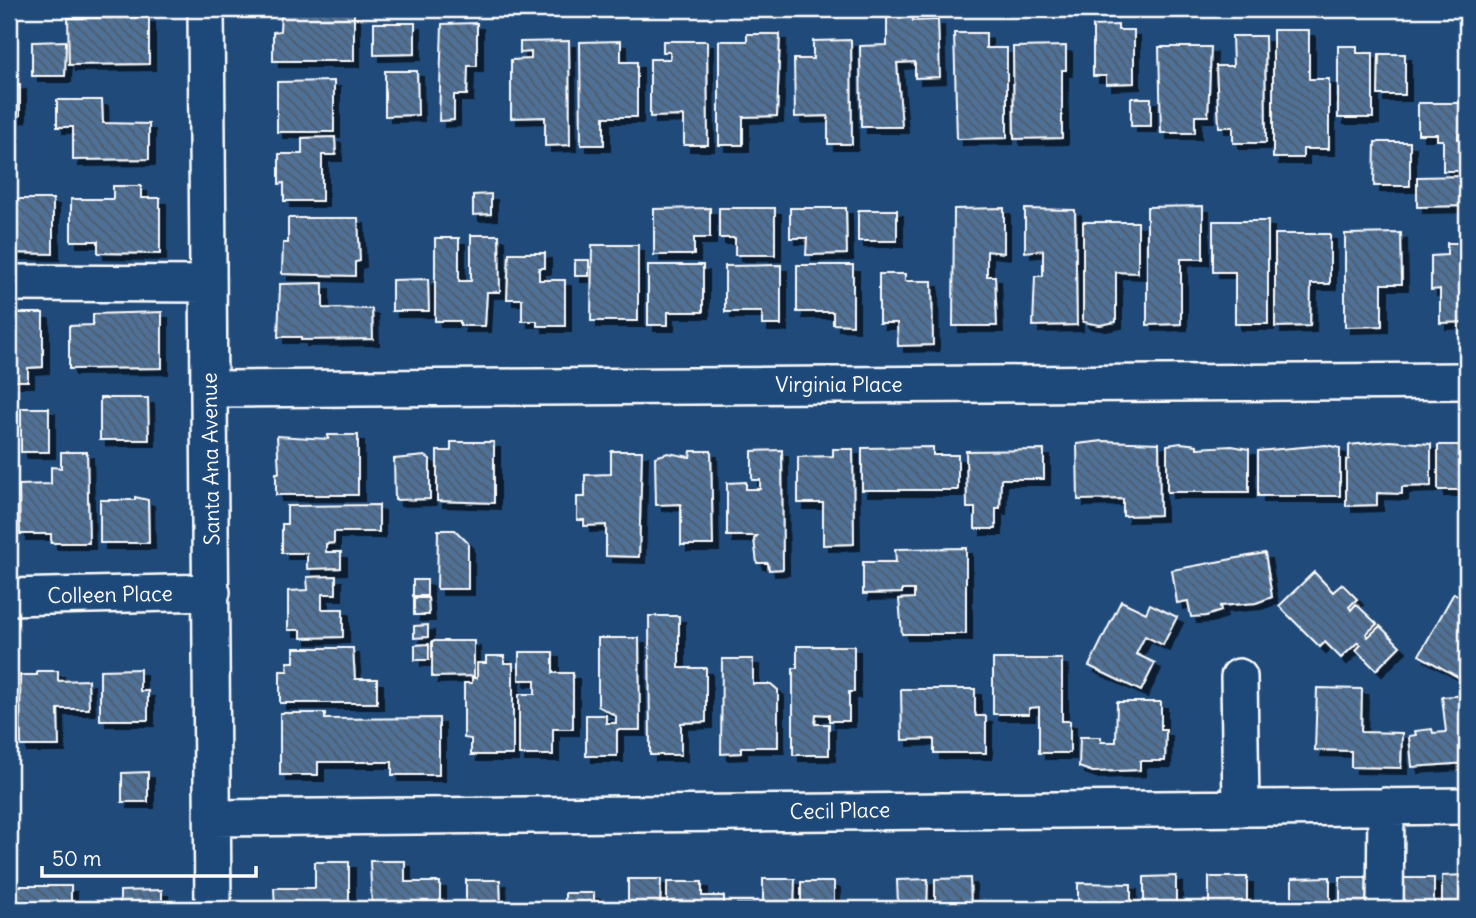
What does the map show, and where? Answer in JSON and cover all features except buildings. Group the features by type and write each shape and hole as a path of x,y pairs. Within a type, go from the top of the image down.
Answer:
{"street":[{"name":"Santa Ana Avenue","path":"206,9 213,909"},
{"path":"9,283 207,284"},
{"name":"Virginia Place","path":"211,389 1467,382"},
{"name":"Colleen Place","path":"9,597 212,593"},
{"path":"1239,677 1241,806"},
{"name":"Cecil Place","path":"213,818 1241,806 1467,806"},
{"path":"1385,909 1386,806"}]}
